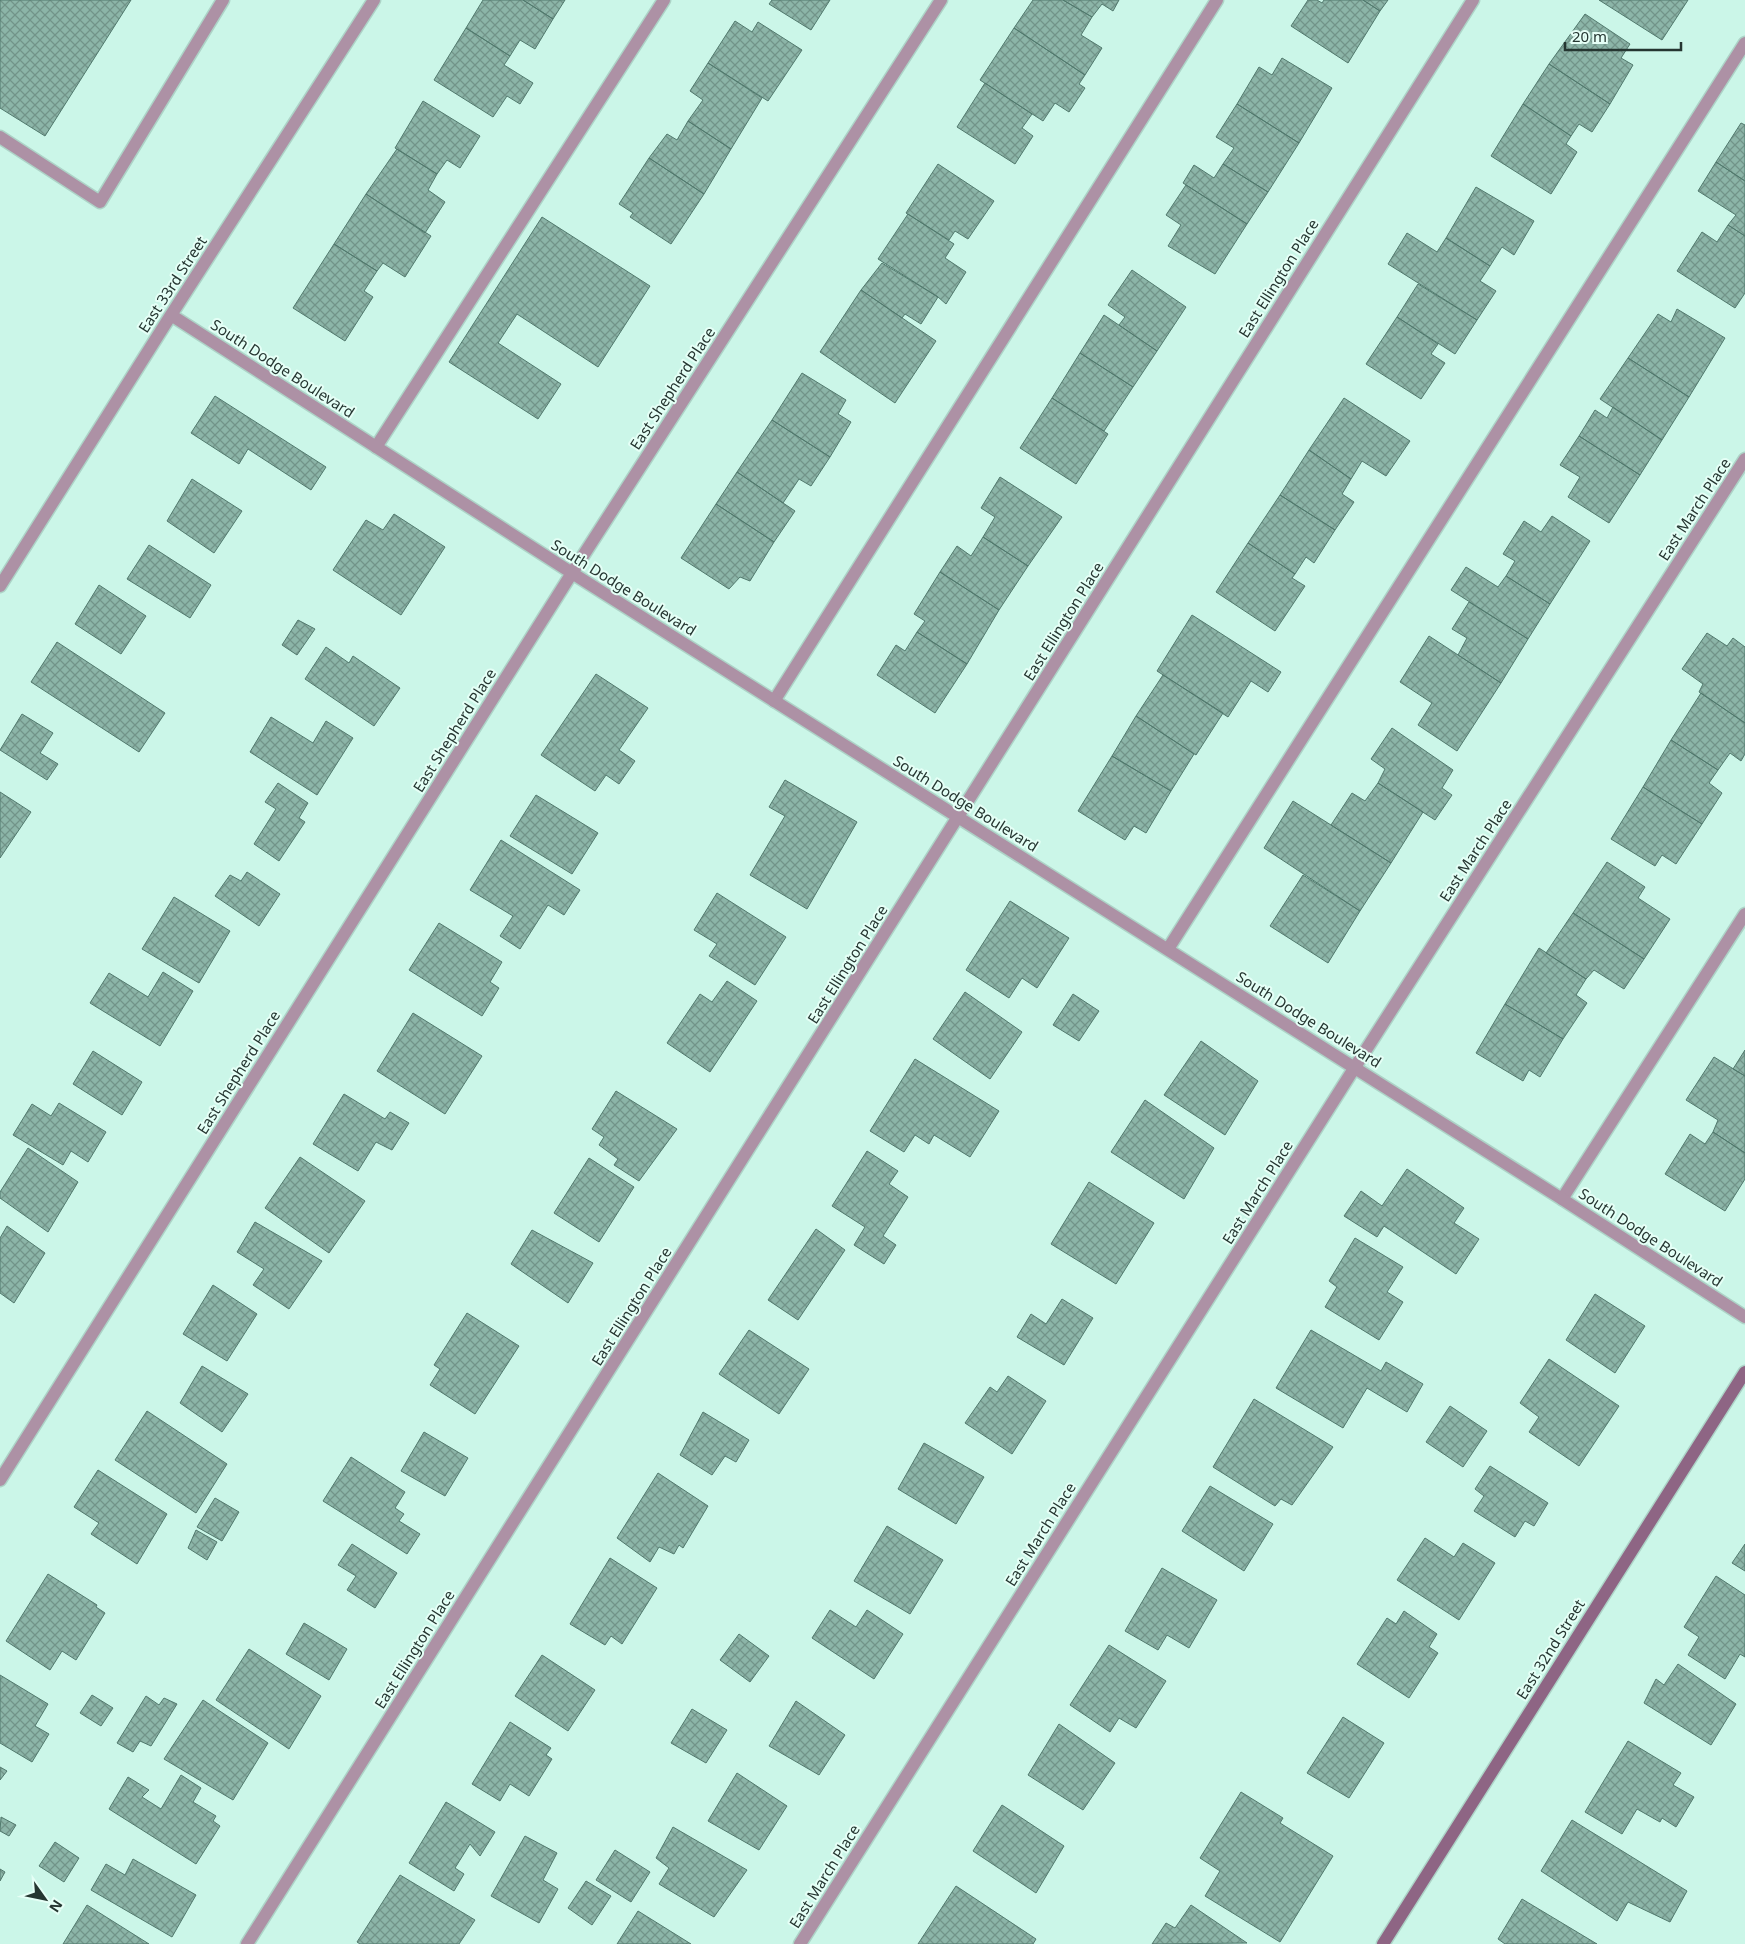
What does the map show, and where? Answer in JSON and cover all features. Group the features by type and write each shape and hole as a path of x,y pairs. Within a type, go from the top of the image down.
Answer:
{"street":[{"path":"0,137 100,202 223,0"},
{"name":"East 33rd Street","path":"0,586 171,315 374,0"},
{"path":"376,447 664,0"},
{"name":"East Shepherd Place","path":"0,1480 572,574 941,0"},
{"path":"774,701 1217,0"},
{"name":"East Ellington Place","path":"247,1944 1473,0"},
{"path":"1168,949 1745,43"},
{"name":"South Dodge Boulevard","path":"171,315 572,574 1355,1067 1745,1317"},
{"name":"East March Place","path":"800,1944 1355,1067 1745,459"},
{"path":"1562,1199 1745,914"},
{"name":"East 32nd Street","path":"1383,1944 1745,1372"}],"building":[{"path":"0,0 131,0 45,136 0,108"},
{"path":"483,0 523,0 553,19 535,49 520,40 510,56 466,28"},
{"path":"523,0 565,0 553,19"},
{"path":"772,0 830,0 811,30 769,4"},
{"path":"1033,0 1063,0 1092,17 1081,35 1102,48 1085,75 1014,28"},
{"path":"1063,0 1119,0 1113,11 1102,4 1092,17"},
{"path":"1308,0 1317,0 1322,3 1324,0 1363,0 1380,11 1348,63 1291,26"},
{"path":"1363,0 1388,0 1380,11"},
{"path":"1599,0 1688,0 1662,40"},
{"path":"1585,14 1630,44 1621,58 1633,65 1610,104 1549,64"},
{"path":"735,21 752,32 758,22 802,50 768,101 708,63"},
{"path":"466,28 510,56 504,65 533,83 520,104 507,96 493,117 434,80"},
{"path":"1014,28 1085,75 1079,84 1085,88 1069,112 1055,103 1043,121 980,80"},
{"path":"1282,58 1332,88 1299,143 1237,104 1259,67 1272,75"},
{"path":"708,63 762,98 731,149 688,121 703,100 690,91"},
{"path":"1549,64 1610,104 1592,132 1579,124 1571,136 1523,104"},
{"path":"985,83 1032,114 1022,128 1033,136 1015,164 957,127"},
{"path":"423,101 480,136 460,168 447,160 437,174 395,148"},
{"path":"1237,104 1299,143 1268,192 1223,164 1234,148 1216,137"},
{"path":"1523,104 1571,136 1566,144 1577,152 1551,194 1491,156"},
{"path":"688,121 731,149 704,194 649,158 667,134 677,140"},
{"path":"1741,123 1745,125 1745,181 1716,162"},
{"path":"397,149 437,174 428,190 445,202 425,233 366,194"},
{"path":"649,158 704,194 671,244 630,217 633,213 619,204"},
{"path":"1716,162 1745,181 1745,236 1728,225 1736,215 1698,191"},
{"path":"938,164 994,201 968,239 955,231 949,240 906,213"},
{"path":"1223,164 1268,192 1247,224 1183,183 1194,165 1214,178"},
{"path":"1186,185 1247,224 1215,274 1168,246 1181,225 1166,215"},
{"path":"1476,187 1534,221 1514,255 1502,247 1490,266 1446,238"},
{"path":"366,194 431,236 405,277 383,263 377,271 334,244"},
{"path":"908,214 954,244 945,258 966,272 946,304 878,259"},
{"path":"542,217 650,286 598,367 517,314 498,343 561,384 538,419 449,362"},
{"path":"1728,225 1745,236 1745,293 1735,308 1677,271 1702,232 1717,242"},
{"path":"1407,233 1437,252 1446,238 1490,266 1480,281 1496,291 1477,320 1388,264"},
{"path":"334,244 377,271 364,291 373,297 345,341 293,308"},
{"path":"882,263 938,297 921,324 905,314 902,318 861,290"},
{"path":"1132,270 1186,307 1157,351 1119,325 1125,317 1108,305"},
{"path":"1418,284 1477,320 1455,354 1397,317"},
{"path":"861,290 936,341 895,403 820,352"},
{"path":"1677,309 1725,338 1689,397 1628,358 1658,314 1671,322"},
{"path":"1104,315 1157,351 1133,387 1080,353"},
{"path":"1397,317 1438,344 1431,354 1445,363 1421,399 1366,364"},
{"path":"1080,353 1133,387 1104,431 1052,398"},
{"path":"1628,358 1689,397 1662,440 1600,399"},
{"path":"802,373 846,400 838,414 851,422 830,457 772,420"},
{"path":"215,396 326,467 311,490 248,449 239,464 191,433"},
{"path":"1052,398 1108,434 1076,484 1020,448"},
{"path":"1344,398 1410,441 1386,476 1362,461 1351,479 1309,450"},
{"path":"1613,407 1662,440 1640,475 1579,436 1595,410 1607,418"},
{"path":"772,420 830,457 811,486 799,479 783,503 737,472"},
{"path":"1579,436 1640,475 1609,523 1568,497 1580,477 1560,465"},
{"path":"1309,450 1351,479 1342,494 1354,502 1335,530 1280,495"},
{"path":"737,472 795,511 774,542 716,504"},
{"path":"1000,477 1062,517 1028,566 983,537 995,517 981,508"},
{"path":"192,479 242,511 214,553 167,521"},
{"path":"1280,495 1335,530 1314,563 1306,557 1295,574 1248,543"},
{"path":"716,504 774,542 750,581 740,577 729,589 681,558"},
{"path":"394,514 445,547 401,615 333,570 366,520 383,530"},
{"path":"1552,516 1590,541 1550,604 1506,576 1515,561 1503,554 1524,521 1541,532"},
{"path":"983,537 1028,566 999,610 940,572 957,546 971,556"},
{"path":"1248,543 1295,574 1292,578 1305,586 1275,631 1216,592"},
{"path":"149,545 211,585 190,618 127,579"},
{"path":"1466,567 1498,587 1506,576 1550,604 1528,639 1451,590"},
{"path":"940,572 999,610 967,664 917,632 925,621 914,614"},
{"path":"99,585 146,616 121,654 75,624"},
{"path":"1469,602 1528,639 1501,683 1458,655 1467,638 1452,629"},
{"path":"1192,615 1281,672 1268,692 1251,681 1228,717 1157,671"},
{"path":"298,620 315,629 297,655 282,645"},
{"path":"917,632 967,664 935,713 877,675 896,645 905,651"},
{"path":"1707,633 1727,646 1733,638 1745,647 1745,723 1699,692 1703,684 1682,669"},
{"path":"1429,636 1501,683 1457,751 1418,725 1432,703 1400,682"},
{"path":"57,642 165,713 139,752 31,682"},
{"path":"326,647 349,663 353,656 400,688 374,726 305,679"},
{"path":"596,674 648,708 619,750 635,761 619,784 606,775 595,791 541,755"},
{"path":"1163,675 1223,713 1196,755 1136,716"},
{"path":"1701,693 1745,723 1745,754 1741,761 1730,753 1718,770 1671,740"},
{"path":"22,714 53,733 40,753 58,764 47,780 0,750"},
{"path":"1136,716 1194,754 1171,791 1112,756"},
{"path":"271,717 313,743 326,721 353,738 317,795 250,752"},
{"path":"1392,728 1453,770 1442,788 1452,795 1435,820 1378,783 1385,769 1371,759"},
{"path":"1671,740 1718,770 1709,783 1722,793 1702,824 1643,787"},
{"path":"1112,756 1171,791 1146,833 1134,826 1125,840 1078,811"},
{"path":"785,780 857,822 807,909 750,875 785,816 769,807"},
{"path":"278,783 308,803 299,818 305,822 279,861 254,844 276,809 265,802"},
{"path":"1378,783 1423,812 1391,863 1331,825 1352,793 1365,801"},
{"path":"1643,787 1702,824 1676,864 1662,855 1655,866 1611,839"},
{"path":"0,792 31,812 0,858"},
{"path":"536,795 598,833 572,874 510,836"},
{"path":"1293,801 1391,863 1360,911 1264,848"},
{"path":"501,840 580,890 564,915 548,905 520,949 500,936 513,916 470,890"},
{"path":"1607,862 1645,887 1638,898 1670,919 1644,959 1573,913"},
{"path":"247,872 280,894 259,926 215,896 230,875 241,881"},
{"path":"1303,875 1360,911 1328,963 1270,926"},
{"path":"717,893 786,937 755,985 709,956 717,944 694,930"},
{"path":"174,897 230,931 199,983 142,949"},
{"path":"1010,901 1069,938 1037,988 1022,978 1009,998 966,970"},
{"path":"1573,913 1644,959 1624,989 1594,970 1586,979 1546,953"},
{"path":"439,923 502,962 490,982 499,988 482,1016 409,970"},
{"path":"1539,948 1586,979 1576,995 1587,1003 1563,1039 1505,1004"},
{"path":"163,972 193,991 160,1046 90,1003 109,973 148,997"},
{"path":"727,981 757,1001 710,1072 667,1043 700,994 712,1002"},
{"path":"965,992 1022,1032 990,1079 933,1039"},
{"path":"1073,994 1099,1011 1079,1041 1053,1025"},
{"path":"1505,1004 1563,1039 1540,1077 1529,1070 1523,1081 1476,1053"},
{"path":"413,1013 482,1056 445,1114 377,1071"},
{"path":"1201,1041 1258,1081 1225,1135 1164,1095"},
{"path":"1745,1050 1745,1076 1733,1069"},
{"path":"93,1051 142,1082 122,1115 73,1084"},
{"path":"1714,1057 1745,1076 1745,1153 1713,1132 1718,1120 1686,1100"},
{"path":"915,1059 999,1111 970,1157 934,1135 929,1144 915,1135 904,1152 870,1131"},
{"path":"616,1091 677,1129 639,1181 614,1165 618,1159 599,1145 604,1137 592,1129"},
{"path":"344,1094 385,1119 390,1112 409,1123 392,1150 376,1142 358,1171 313,1144"},
{"path":"1145,1100 1214,1148 1184,1199 1111,1152"},
{"path":"59,1103 106,1132 88,1162 71,1151 63,1165 13,1135 32,1104 51,1116"},
{"path":"1713,1132 1745,1153 1745,1179 1725,1211 1665,1174 1690,1134 1705,1144"},
{"path":"28,1148 78,1182 48,1232 0,1198 0,1192"},
{"path":"867,1151 898,1171 889,1184 908,1197 883,1236 896,1245 884,1264 854,1245 865,1227 832,1206"},
{"path":"300,1157 365,1201 329,1253 265,1208"},
{"path":"589,1158 634,1187 599,1242 554,1213"},
{"path":"1407,1169 1464,1208 1454,1223 1479,1239 1456,1274 1384,1226 1377,1237 1344,1216 1361,1191 1382,1206"},
{"path":"1089,1182 1154,1223 1116,1284 1051,1244"},
{"path":"255,1222 322,1261 289,1309 253,1285 264,1269 237,1252"},
{"path":"7,1226 45,1253 14,1303 0,1293 0,1238"},
{"path":"816,1229 845,1250 798,1320 768,1300"},
{"path":"532,1230 593,1263 568,1303 511,1264"},
{"path":"1355,1238 1403,1267 1387,1292 1403,1302 1379,1340 1325,1307 1337,1287 1329,1281"},
{"path":"213,1285 257,1314 227,1361 183,1334"},
{"path":"1595,1294 1645,1326 1615,1373 1566,1340"},
{"path":"1062,1299 1093,1318 1064,1365 1017,1337 1031,1314 1046,1324"},
{"path":"467,1313 519,1346 475,1414 430,1385 440,1369 434,1365"},
{"path":"749,1330 809,1369 779,1414 719,1374"},
{"path":"1311,1330 1381,1371 1386,1362 1423,1384 1407,1412 1367,1388 1343,1428 1276,1388"},
{"path":"1549,1359 1619,1406 1579,1466 1529,1432 1539,1417 1520,1403"},
{"path":"202,1366 248,1394 222,1432 180,1403"},
{"path":"1008,1376 1046,1401 1012,1454 965,1423 990,1387 997,1392"},
{"path":"1254,1399 1333,1447 1292,1505 1281,1499 1275,1506 1213,1467"},
{"path":"1450,1406 1487,1431 1463,1467 1426,1442"},
{"path":"147,1411 227,1464 196,1513 115,1460"},
{"path":"703,1412 749,1440 736,1462 725,1456 712,1475 680,1455"},
{"path":"424,1432 468,1458 445,1496 401,1471"},
{"path":"924,1443 984,1477 956,1524 898,1489"},
{"path":"351,1457 405,1492 395,1508 404,1514 399,1521 420,1534 407,1554 323,1501"},
{"path":"1490,1466 1548,1503 1534,1526 1525,1521 1515,1537 1474,1511 1484,1496 1475,1489"},
{"path":"98,1470 167,1514 137,1564 91,1534 99,1523 74,1507"},
{"path":"658,1473 708,1506 683,1548 679,1545 674,1554 659,1547 650,1562 617,1538"},
{"path":"1210,1486 1273,1524 1244,1571 1182,1531"},
{"path":"215,1498 239,1512 222,1541 197,1527"},
{"path":"887,1526 943,1560 910,1614 854,1581"},
{"path":"196,1530 217,1542 207,1560 188,1548"},
{"path":"1425,1538 1454,1557 1463,1543 1495,1563 1459,1620 1397,1580"},
{"path":"352,1544 397,1573 375,1608 347,1590 356,1576 338,1565"},
{"path":"1745,1544 1745,1571 1732,1563"},
{"path":"610,1558 657,1588 622,1644 611,1636 605,1645 570,1624"},
{"path":"1162,1568 1217,1600 1189,1648 1167,1635 1158,1650 1125,1631"},
{"path":"48,1574 97,1605 96,1607 105,1613 76,1660 62,1651 50,1670 6,1641"},
{"path":"1716,1576 1745,1595 1745,1657 1740,1654 1725,1679 1688,1655 1699,1637 1684,1627"},
{"path":"830,1610 856,1627 867,1610 903,1634 874,1679 812,1638"},
{"path":"1404,1611 1437,1634 1429,1647 1438,1653 1409,1698 1357,1664 1387,1618 1396,1624"},
{"path":"304,1623 347,1649 329,1680 286,1654"},
{"path":"739,1634 769,1656 750,1682 720,1660"},
{"path":"1109,1645 1166,1681 1136,1728 1119,1718 1110,1732 1070,1705"},
{"path":"249,1649 321,1696 289,1749 216,1700"},
{"path":"542,1655 595,1690 568,1731 515,1696"},
{"path":"1678,1664 1736,1704 1711,1745 1644,1703 1656,1679 1664,1685"},
{"path":"0,1675 48,1704 35,1726 49,1734 32,1762 0,1743"},
{"path":"92,1695 113,1708 101,1726 80,1713"},
{"path":"146,1696 159,1705 164,1698 177,1704 151,1746 140,1741 133,1752 117,1743"},
{"path":"203,1700 268,1743 233,1800 164,1759"},
{"path":"796,1701 845,1735 819,1775 769,1746"},
{"path":"692,1709 727,1730 706,1763 671,1743"},
{"path":"1343,1717 1384,1743 1349,1798 1307,1773"},
{"path":"510,1722 551,1748 546,1755 552,1759 529,1796 510,1784 500,1801 472,1784"},
{"path":"1059,1724 1115,1763 1083,1810 1028,1775"},
{"path":"1628,1741 1681,1773 1673,1785 1694,1797 1676,1827 1662,1818 1660,1822 1637,1809 1622,1834 1585,1812"},
{"path":"0,1767 7,1771 0,1780"},
{"path":"737,1773 787,1806 759,1850 708,1821"},
{"path":"181,1775 201,1788 193,1802 216,1816 213,1821 220,1826 196,1864 109,1809 128,1777 149,1790 142,1797 161,1809"},
{"path":"1241,1792 1283,1818 1280,1823 1333,1856 1280,1942 1205,1896 1220,1871 1200,1858"},
{"path":"446,1802 495,1832 480,1856 470,1844 455,1868 464,1874 454,1891 409,1863"},
{"path":"1002,1805 1064,1846 1036,1893 973,1851"},
{"path":"1,1817 16,1825 9,1836 0,1831"},
{"path":"1572,1820 1687,1891 1670,1922 1628,1902 1617,1921 1541,1871"},
{"path":"673,1827 747,1870 714,1917 659,1884 669,1868 656,1858"},
{"path":"525,1836 557,1853 543,1880 558,1889 539,1923 491,1896"},
{"path":"55,1842 79,1858 64,1882 39,1866"},
{"path":"615,1850 650,1872 631,1902 596,1880"},
{"path":"133,1859 196,1895 172,1937 91,1890 106,1864 125,1875"},
{"path":"0,1869 5,1872 0,1881"},
{"path":"400,1875 475,1920 459,1944 360,1944 357,1942"},
{"path":"586,1881 611,1896 592,1925 568,1908"},
{"path":"956,1886 1036,1939 1033,1944 918,1944"},
{"path":"1522,1899 1597,1944 1505,1944 1498,1939"},
{"path":"87,1905 149,1944 63,1944"},
{"path":"1191,1905 1247,1943 1152,1944 1166,1923 1175,1928"},
{"path":"638,1911 691,1944 617,1944"}]}
